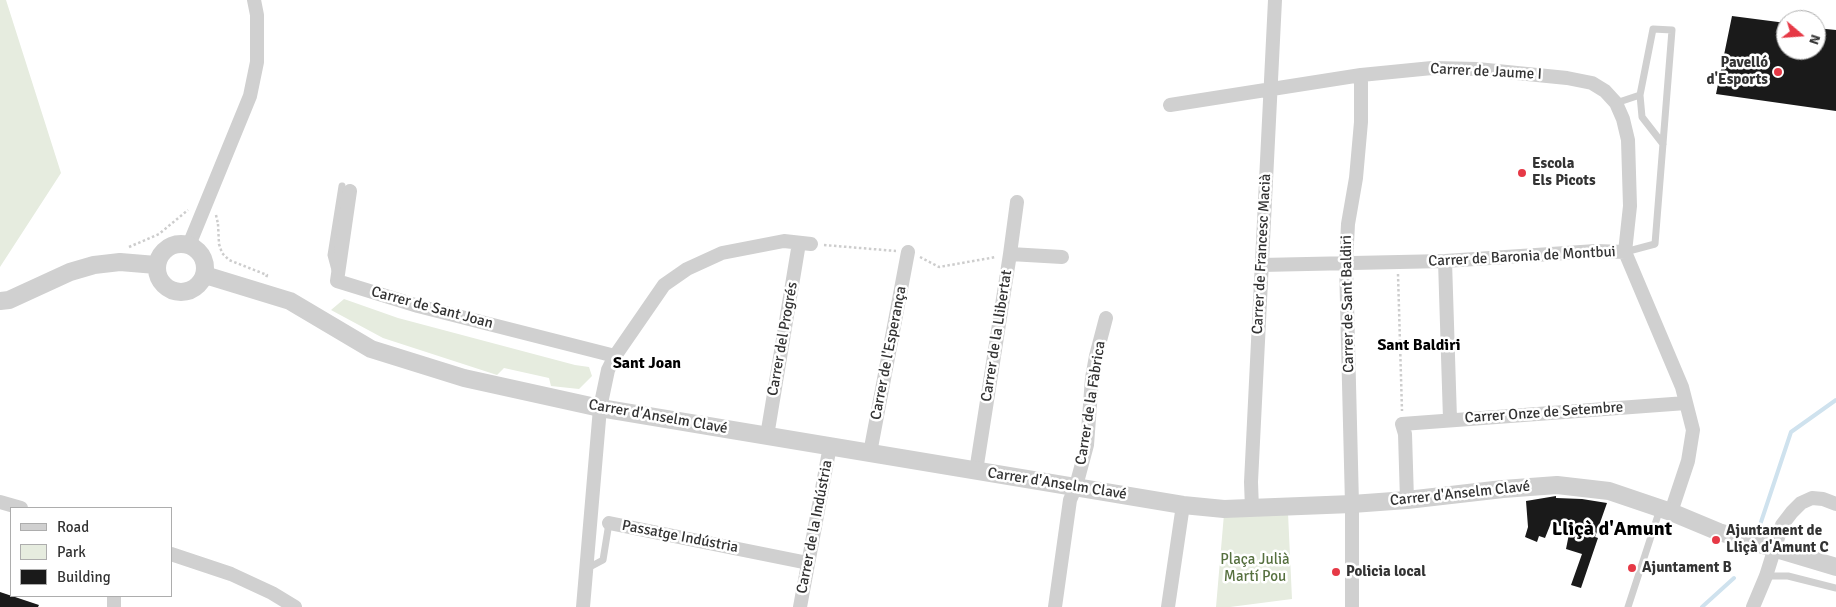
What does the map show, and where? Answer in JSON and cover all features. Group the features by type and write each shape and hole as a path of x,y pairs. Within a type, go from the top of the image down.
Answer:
{"street":[{"path":"189,245 250,96 257,62 258,15 254,0"},
{"name":"Carrer de Francesc Macià","path":"1252,509 1251,482 1275,0"},
{"name":"Carrer de Jaume I","path":"1170,105 1361,75 1432,68 1477,69 1567,78 1592,83 1605,91 1616,103 1623,119 1628,140 1630,206 1624,252"},
{"name":"Carrer de Sant Baldiri","path":"1352,607 1352,504 1346,263 1348,224 1356,178 1360,131 1361,75"},
{"name":"Carrer de Sant Joan","path":"346,189 338,280 418,306 615,356"},
{"name":"Carrer de la Llibertat","path":"976,471 1010,254 1016,202"},
{"name":"Carrer del Progrés","path":"615,356 664,284 687,269 722,253 784,242 805,244 767,436"},
{"path":"174,244 189,245 200,252 205,263 204,275 199,285 191,291 180,293 171,291 162,285 158,278 156,265 165,249 174,244"},
{"name":"Carrer de Baronia de Montbui","path":"1262,265 1445,261 1596,251 1624,252 1682,387 1694,430 1688,461 1666,510"},
{"name":"Carrer de l'Esperança","path":"870,454 908,252"},
{"path":"1010,254 1062,257"},
{"path":"1445,261 1450,419"},
{"path":"0,301 9,300 70,272 94,265 120,262 156,265"},
{"name":"Carrer d'Anselm Clavé","path":"204,275 290,301 371,349 464,378 600,408 870,454 1224,509 1352,504 1503,489 1557,486 1609,491 1666,510 1719,532 1836,567"},
{"name":"Carrer de la Fàbrica","path":"1055,607 1070,500 1088,444 1096,356 1106,318"},
{"path":"583,607 600,408 608,370 615,356"},
{"name":"Carrer Onze de Setembre","path":"1402,424 1686,403"},
{"path":"1402,424 1405,434 1407,500"},
{"name":"Carrer de la Indústria","path":"800,607 830,446"},
{"path":"1753,607 1766,576 1782,525 1801,504 1812,498 1823,499 1836,504"},
{"path":"0,502 18,507"},
{"path":"1168,607 1183,504"},
{"name":"Passatge Indústria","path":"609,523 808,563"},
{"path":"172,554 231,574 272,593 295,607"}],"lane":[{"path":"1624,252 1656,244 1672,30 1653,29 1640,95 1642,117 1663,144"},
{"path":"1616,103 1640,95"},
{"path":"1628,607 1666,510"},
{"name":"Passatge Indústria","path":"586,569 603,560 609,523"},
{"path":"1766,576 1788,576 1836,588"}],"path":[{"path":"212,221 218,224 219,244 222,253 229,260 267,275 265,280"},
{"path":"1397,262 1402,424"}],"green space":[{"path":"0,0 6,0 61,173 0,267"},
{"path":"344,299 398,318 575,365 589,367 592,376 579,389 551,386 549,378 504,368 497,375 383,338 331,310"},
{"name":"Plaça Julià Martí Pou","path":"1288,513 1292,599 1216,607 1224,514"}],"building":[{"name":"Pavelló d'Esports","path":"1732,16 1776,22 1776,60 1826,60 1826,29 1836,30 1836,111 1716,94"},
{"path":"1556,496 1556,498 1582,499 1607,503 1595,537 1598,538 1581,588 1571,585 1582,554 1566,549 1570,529 1551,523 1545,538 1539,536 1537,542 1525,537 1528,527 1526,501"},
{"path":"0,592 10,597 39,605 38,607 0,607"}],"waterway":[{"path":"1761,522 1791,432 1836,400"},
{"path":"1702,607 1734,578"}],"place":[{"name":"Pavelló d'Esports","path":"1778,72"},
{"name":"Escola Els Picots","path":"1522,173"},
{"name":"Ajuntament de Lliçà d'Amunt C","path":"1716,540"},
{"name":"Ajuntament B","path":"1632,568"},
{"name":"Policia local","path":"1336,572"}],"district":[{"name":"Sant Baldiri","path":"1419,346"},
{"name":"Sant Joan","path":"647,364"},
{"name":"Lliçà d'Amunt","path":"1612,530"}]}
